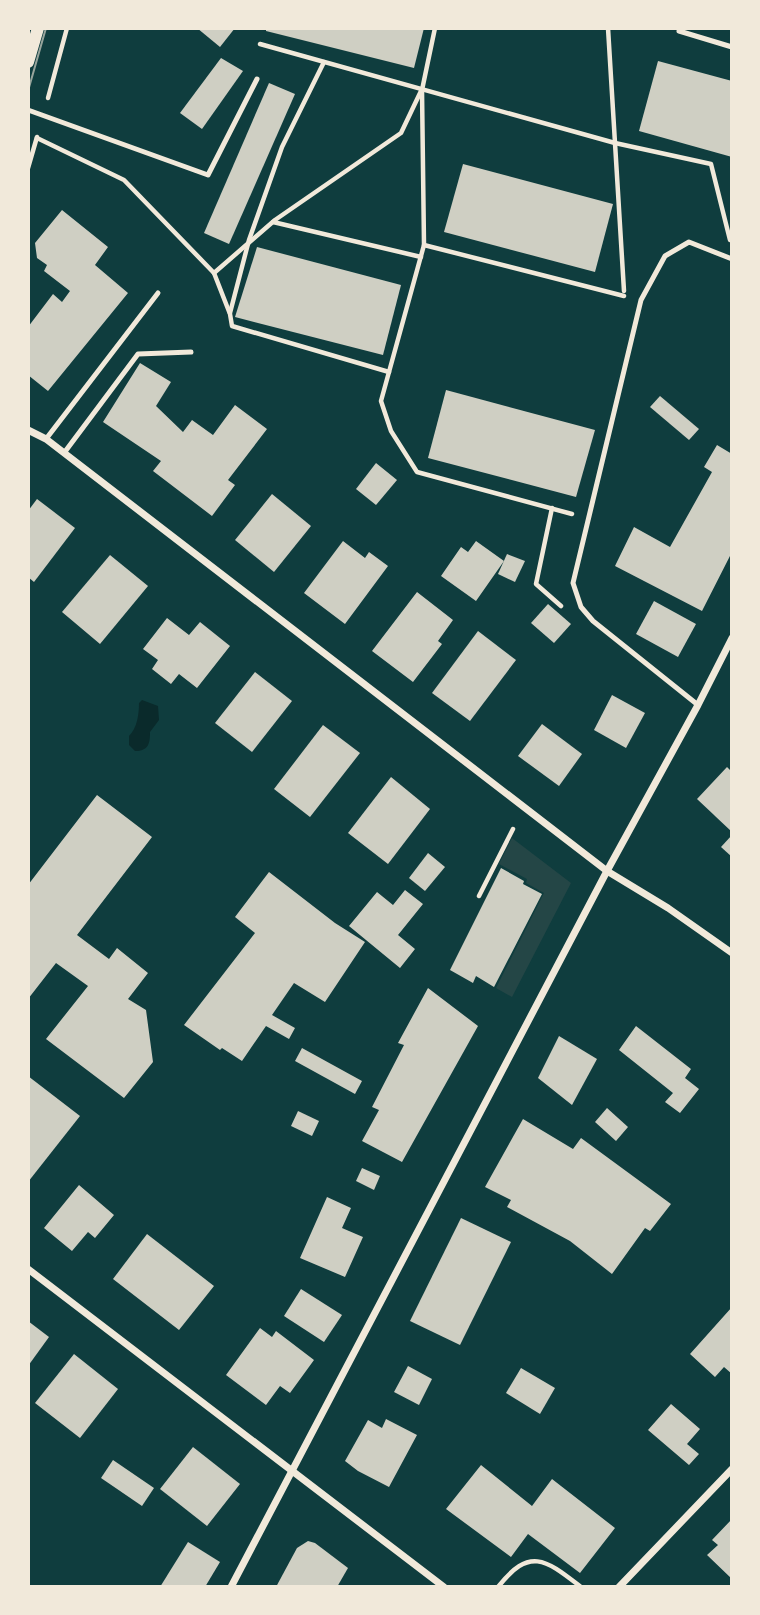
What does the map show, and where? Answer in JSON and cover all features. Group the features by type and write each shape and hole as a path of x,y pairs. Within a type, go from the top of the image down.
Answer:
{"street":[{"path":"28,62 38,28"},
{"path":"28,430 46,439 607,871 668,908 732,953"},
{"path":"231,1587 732,638"},
{"path":"28,1269 444,1587"},
{"path":"619,1587 732,1469"}],"lane":[{"path":"679,31 732,47"},
{"path":"28,110 208,175 257,79"},
{"path":"698,705 603,629 581,607 573,583 641,300 665,256 689,242 732,259"},
{"path":"46,439 158,293"},
{"path":"64,453 138,354 191,352"}],"path":[{"path":"435,28 422,90 424,245 381,401 391,430 416,472 590,518"},
{"path":"608,28 624,296"},
{"path":"260,44 615,143 711,164 732,248"},
{"path":"230,314 249,240 282,147 324,62"},
{"path":"214,273 273,222 401,133 422,90"},
{"path":"37,138 124,180 214,273 232,326 389,372"},
{"path":"273,222 421,257"},
{"path":"424,245 641,300"},
{"path":"479,896 513,829"},
{"path":"498,1587 512,1569 532,1560 552,1565 581,1587"}],"shaded area":[{"path":"142,700 158,706 159,720 150,732 148,746 135,751 129,745 129,736 136,725 139,703"},
{"path":"512,838 571,883 512,997 496,988 544,893 526,883 527,879 499,864"}],"building":[{"path":"197,28 235,28 220,47"},
{"path":"266,28 424,28 414,68 266,31"},
{"path":"221,58 243,71 202,129 180,113"},
{"path":"658,61 732,81 732,157 639,131"},
{"path":"269,83 295,94 229,244 204,233"},
{"path":"463,164 613,204 595,272 444,232"},
{"path":"62,210 108,247 95,265 128,293 48,391 28,375 28,327 53,294 62,302 70,291 44,271 47,265 37,258 35,243"},
{"path":"257,247 401,285 383,355 235,317"},
{"path":"140,363 171,382 156,406 183,432 192,420 213,435 235,405 267,429 228,480 235,485 212,516 153,471 161,461 103,422"},
{"path":"446,390 595,430 576,497 428,458"},
{"path":"660,396 699,429 689,440 650,407"},
{"path":"717,445 732,454 732,552 702,611 615,566 634,527 670,547 712,472 704,467"},
{"path":"376,463 397,480 376,505 356,489"},
{"path":"272,494 311,526 274,572 235,540"},
{"path":"37,499 75,528 34,582 28,577 28,511"},
{"path":"343,541 365,558 369,552 388,566 345,624 304,593"},
{"path":"476,541 504,561 476,601 441,576 461,547 468,552"},
{"path":"507,554 525,561 515,582 498,574"},
{"path":"110,555 148,586 100,644 62,612"},
{"path":"417,592 453,620 438,641 442,644 413,682 372,651"},
{"path":"654,601 696,624 678,657 636,634"},
{"path":"548,604 571,624 554,643 531,623"},
{"path":"167,618 189,635 200,622 230,646 197,688 179,674 171,684 152,669 158,660 143,649"},
{"path":"478,631 516,660 470,721 432,693"},
{"path":"255,672 292,701 252,752 215,723"},
{"path":"612,695 645,713 626,748 594,730"},
{"path":"542,724 582,754 559,786 518,756"},
{"path":"323,725 360,753 310,817 274,789"},
{"path":"727,767 732,772 732,832 697,799"},
{"path":"391,777 430,809 388,864 348,833"},
{"path":"97,795 152,837 77,935 109,959 117,948 148,973 128,999 146,1010 153,1062 124,1098 46,1039 88,986 56,963 28,999 28,885"},
{"path":"732,835 732,857 721,847"},
{"path":"428,853 445,867 425,891 409,878"},
{"path":"501,868 542,894 494,987 476,976 473,983 450,970"},
{"path":"269,872 335,923 365,942 325,1002 294,983 272,1015 295,1028 289,1039 266,1026 242,1061 222,1048 220,1050 184,1025 255,933 235,917"},
{"path":"405,890 423,904 398,935 415,949 400,968 349,926 377,892 393,905"},
{"path":"428,988 478,1026 402,1162 362,1141 379,1110 372,1107 404,1045 398,1043"},
{"path":"636,1026 691,1069 685,1078 699,1089 680,1113 665,1102 673,1093 619,1050"},
{"path":"559,1036 597,1059 572,1105 538,1078"},
{"path":"302,1048 362,1081 355,1094 295,1061"},
{"path":"28,1076 80,1116 28,1182"},
{"path":"607,1108 628,1127 616,1141 595,1122"},
{"path":"298,1111 319,1121 312,1136 291,1126"},
{"path":"523,1119 573,1149 581,1138 671,1204 650,1231 645,1228 612,1274 570,1241 507,1207 511,1200 485,1187"},
{"path":"362,1168 380,1176 374,1190 356,1181"},
{"path":"79,1185 114,1215 95,1238 88,1232 72,1251 44,1228"},
{"path":"327,1197 351,1208 342,1228 363,1237 345,1277 300,1258"},
{"path":"461,1218 511,1242 460,1345 410,1321"},
{"path":"147,1234 214,1286 179,1330 113,1279"},
{"path":"301,1289 342,1315 324,1342 284,1316"},
{"path":"732,1307 732,1374 724,1367 715,1377 690,1354"},
{"path":"28,1321 49,1337 28,1366"},
{"path":"260,1328 272,1337 276,1331 314,1360 290,1393 280,1386 266,1405 226,1375"},
{"path":"74,1354 118,1389 80,1438 35,1403"},
{"path":"408,1366 432,1379 419,1405 394,1392"},
{"path":"521,1368 555,1388 540,1414 506,1393"},
{"path":"671,1404 700,1429 687,1444 699,1454 689,1465 648,1430"},
{"path":"386,1419 417,1435 389,1487 345,1461 368,1420 382,1428"},
{"path":"193,1447 240,1484 207,1526 160,1489"},
{"path":"113,1460 154,1488 142,1506 101,1478"},
{"path":"481,1465 532,1506 552,1479 615,1528 580,1573 528,1534 511,1557 446,1509"},
{"path":"732,1519 732,1579 707,1555 718,1545 712,1540"},
{"path":"308,1541 315,1543 348,1568 337,1587 276,1587 297,1548"},
{"path":"188,1542 220,1562 205,1587 160,1587"}],"tram line":[{"path":"28,33 29,28"},
{"path":"28,91 46,28"}]}
